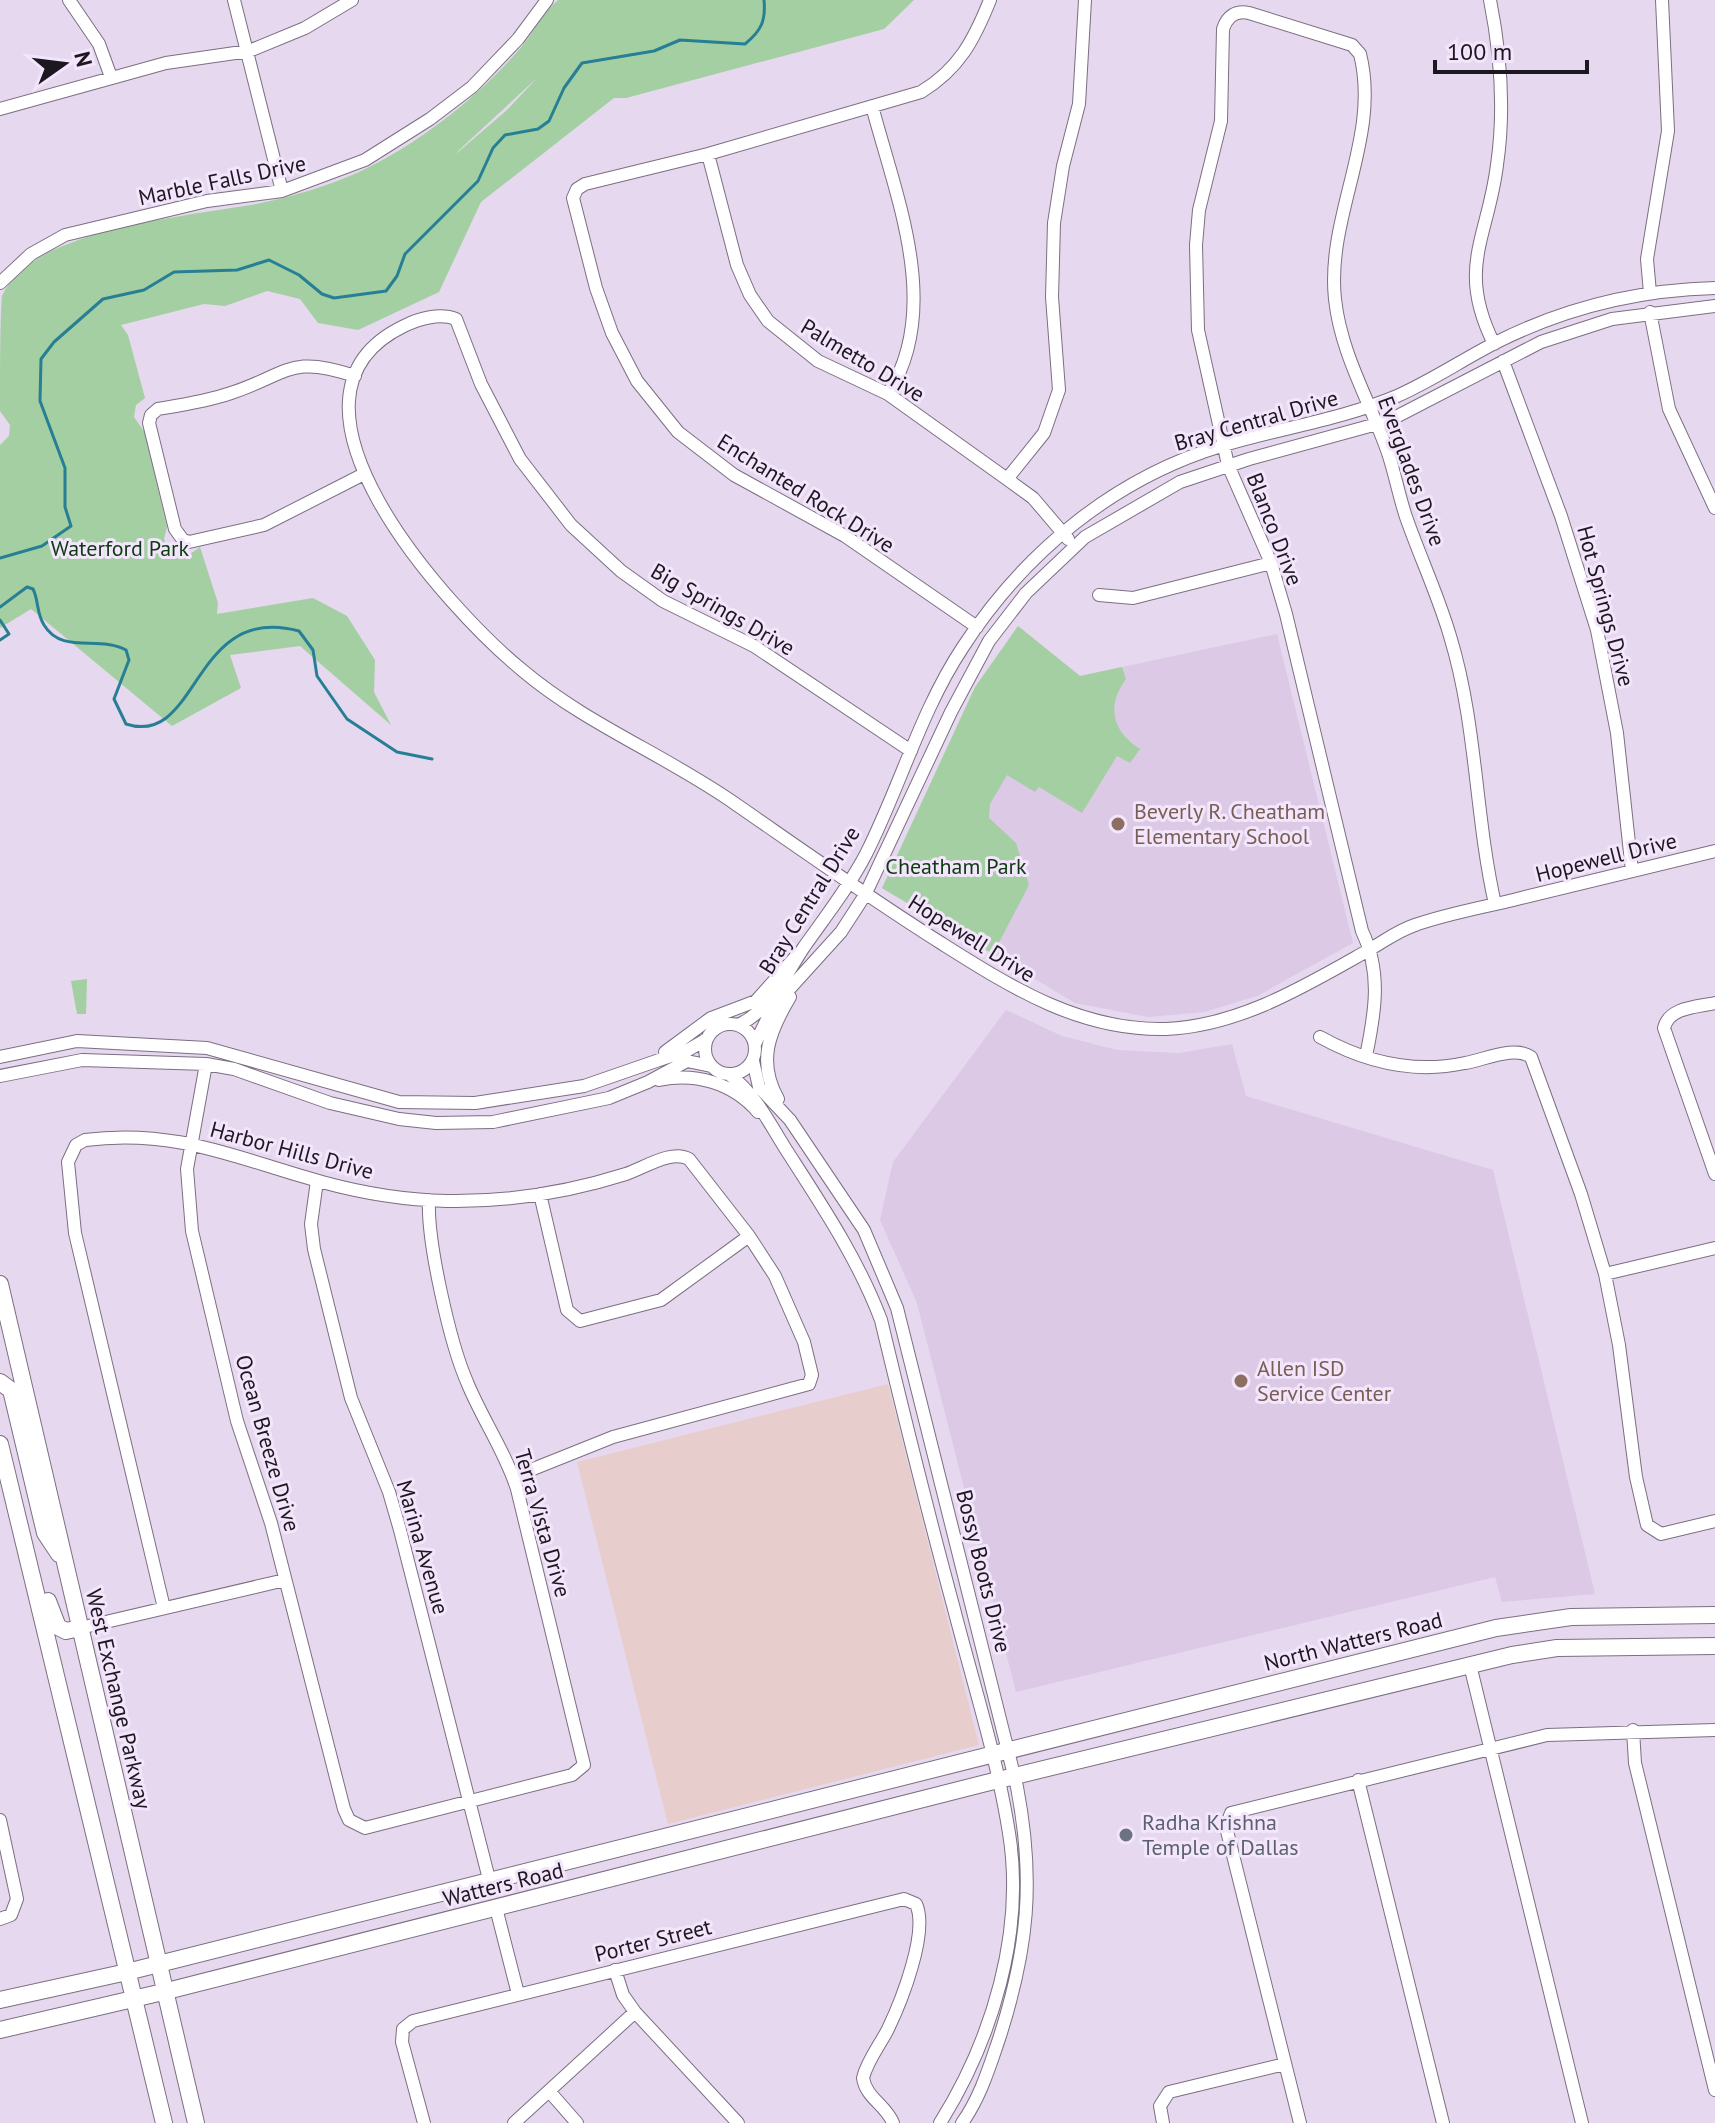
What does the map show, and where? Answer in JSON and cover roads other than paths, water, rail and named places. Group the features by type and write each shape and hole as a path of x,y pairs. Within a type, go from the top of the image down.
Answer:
{"main road":[{"name":"West Exchange Parkway","path":"0,1284 156,1964 196,2123"},
{"path":"0,1382 11,1390 45,1533 67,1566"},
{"path":"0,1444 164,2123"},
{"path":"18,1518 31,1536 54,1620 66,1631 80,1628"},
{"name":"North Watters Road","path":"1000,1752 1463,1636 1571,1617 1715,1615"},
{"path":"1463,1636 1470,1665"},
{"path":"1006,1778 1470,1665 1557,1648 1715,1646"},
{"name":"Watters Road","path":"0,2000 127,1972 1000,1752"},
{"name":"Watters Road","path":"0,2030 163,1992 1006,1778"}],"street":[{"path":"69,0 99,44 111,77"},
{"path":"234,0 282,191"},
{"path":"0,109 178,61 249,51 305,28 352,0"},
{"name":"Marble Falls Drive","path":"0,283 31,254 65,235 194,204 282,191 365,160 430,119 491,69 547,0"},
{"path":"708,154 921,92 942,79 973,44 990,0"},
{"path":"1007,479 1044,433 1059,390 1052,297 1054,223 1063,166 1079,104 1085,0"},
{"path":"1490,0 1498,41 1502,101 1497,167 1478,244 1474,284 1494,344"},
{"path":"1650,293 1647,259 1668,131 1662,0"},
{"name":"Blanco Drive","path":"1358,51 1346,43 1249,13 1233,14 1226,20 1221,38 1221,121 1199,210 1195,278 1199,341 1222,446 1271,563 1362,931 1371,949 1376,994 1366,1056"},
{"name":"Everglades Drive","path":"1358,51 1362,82 1360,142 1340,223 1335,296 1340,332 1389,454 1407,519 1438,598 1462,678 1483,852 1495,904"},
{"path":"872,106 912,265 913,333 905,364 888,394"},
{"name":"Palmetto Drive","path":"708,154 737,265 750,295 768,321 818,361 888,394 1033,498 1075,547"},
{"name":"Enchanted Rock Drive","path":"708,154 585,184 575,192 577,217 612,333 637,381 678,432 734,475 845,536 977,627"},
{"name":"Bray Central Drive","path":"738,1025 758,1012 792,971 802,950 864,858 911,751 961,649 1013,579 1062,533 1132,485 1222,446 1368,407 1428,381 1494,344 1570,311 1650,293 1715,288"},
{"name":"Bray Central Drive","path":"755,1044 773,1007 841,932 865,895 951,712 989,641 1026,593 1075,547 1163,490 1228,465 1376,426 1503,361 1576,330 1650,312 1715,306"},
{"path":"1650,312 1669,409 1715,508"},
{"name":"Hopewell Drive","path":"445,315 414,321 390,333 373,347 355,376 347,404 348,432 364,474 413,552 460,611 522,670 586,716 686,771 847,884 1029,997 1069,1014 1122,1027 1167,1029 1212,1023 1250,1011 1414,925 1715,851"},
{"name":"Big Springs Drive","path":"445,315 456,319 462,326 481,384 520,459 571,525 621,571 663,601 754,646 911,751"},
{"name":"Hot Springs Drive","path":"1503,361 1561,516 1597,630 1617,733 1632,871"},
{"path":"355,376 324,366 302,364 281,369 232,393 158,409 151,415 149,423 175,529 183,540 194,541 264,525 364,474"},
{"path":"1099,595 1133,598 1271,563"},
{"path":"649,1063 688,1039 711,1018 756,1001 786,963 802,950"},
{"path":"790,1120 768,1079 766,1052 773,1028 787,1001 812,965"},
{"path":"1715,1003 1675,1013 1666,1019 1664,1028 1674,1064 1715,1174"},
{"path":"0,1057 77,1041 207,1048 236,1053 327,1084 399,1102 475,1103 559,1092 688,1050 707,1039 718,1027 738,1025 750,1034 755,1044 753,1061 743,1071 730,1075 711,1066 687,1061 648,1082"},
{"path":"1320,1037 1341,1049 1413,1069 1444,1068 1517,1051 1529,1054 1581,1194 1605,1274 1645,1519 1653,1531 1666,1533 1715,1521"},
{"path":"707,1039 705,1051 711,1066"},
{"path":"0,1076 82,1060 206,1064 234,1069 330,1103 436,1123 493,1122 567,1108 648,1082 681,1075 714,1082 750,1104 774,1131"},
{"name":"Bossy Boots Drive","path":"753,1061 759,1087 790,1120 864,1230 897,1308 1006,1778 1026,1837 1028,1889 1019,1978 988,2071 962,2123"},
{"name":"Ocean Breeze Drive","path":"206,1064 186,1187 192,1231 237,1421 285,1580 344,1809 356,1826 376,1826 469,1801"},
{"name":"Bossy Boots Drive","path":"730,1075 753,1095 854,1257 881,1320 1000,1752"},
{"name":"Harbor Hills Drive","path":"164,1608 75,1233 68,1162 76,1145 85,1140 108,1138 191,1144 235,1153 317,1181 377,1194 429,1200 492,1199 540,1194 608,1179 672,1156 684,1156 749,1236"},
{"name":"Marina Avenue","path":"317,1181 311,1224 351,1398 389,1492 400,1530 489,1879"},
{"path":"513,1477 613,1437 809,1384 812,1375 796,1321 775,1276 749,1236 661,1300 586,1321 575,1319 567,1310 540,1194"},
{"name":"Terra Vista Drive","path":"429,1200 431,1242 460,1365 513,1477 584,1759 582,1770 469,1801"},
{"path":"1605,1274 1715,1248"},
{"path":"80,1628 285,1580"},
{"path":"1470,1665 1582,2123"},
{"path":"1633,1730 1635,1763 1715,2090"},
{"path":"1300,2123 1226,1827 1228,1817 1235,1810 1490,1747 1566,1732 1715,1730"},
{"name":"Bossy Boots Drive","path":"940,2123 960,2091 982,2042 1010,1933 1010,1836 1006,1778"},
{"path":"1358,1780 1443,2123"},
{"path":"0,1820 16,1890 16,1908 0,1919"},
{"name":"Porter Street","path":"424,2123 402,2042 403,2029 413,2021 904,1899 916,1904 919,1916 912,1964 896,2009 864,2073 863,2082 893,2123"},
{"path":"496,1908 518,1994"},
{"path":"615,1970 621,1989 635,2012 738,2123"},
{"path":"514,2123 635,2012"},
{"path":"1163,2123 1162,2101 1169,2092 1285,2064"},
{"path":"549,2091 577,2123"}],"waterway":[{"path":"0,558 42,546 71,526 65,507 65,468 40,401 41,359 54,342 103,299 144,290 174,272 237,270 269,260 299,275 322,294 334,298 386,291 397,276 405,254 478,181 493,148 505,135 538,129 549,121 564,88 582,63 654,51 680,40 745,44 761,25 764,0"},
{"path":"0,607 27,587 33,589 41,620 52,634 71,642 104,644 126,650 129,660 114,699 126,724 150,726 169,716 216,654 237,637 264,628 299,631 313,650 317,676 347,719 397,752 432,759"},
{"path":"0,620 9,634 0,640"}],"place":[{"name":"Beverly R. Cheatham Elementary School","path":"1118,824"},
{"name":"Allen ISD Service Center","path":"1241,1381"},
{"name":"Radha Krishna Temple of Dallas","path":"1126,1835"}],"park label":[{"name":"Waterford Park","path":"120,548"},
{"name":"Cheatham Park","path":"956,866"}]}
